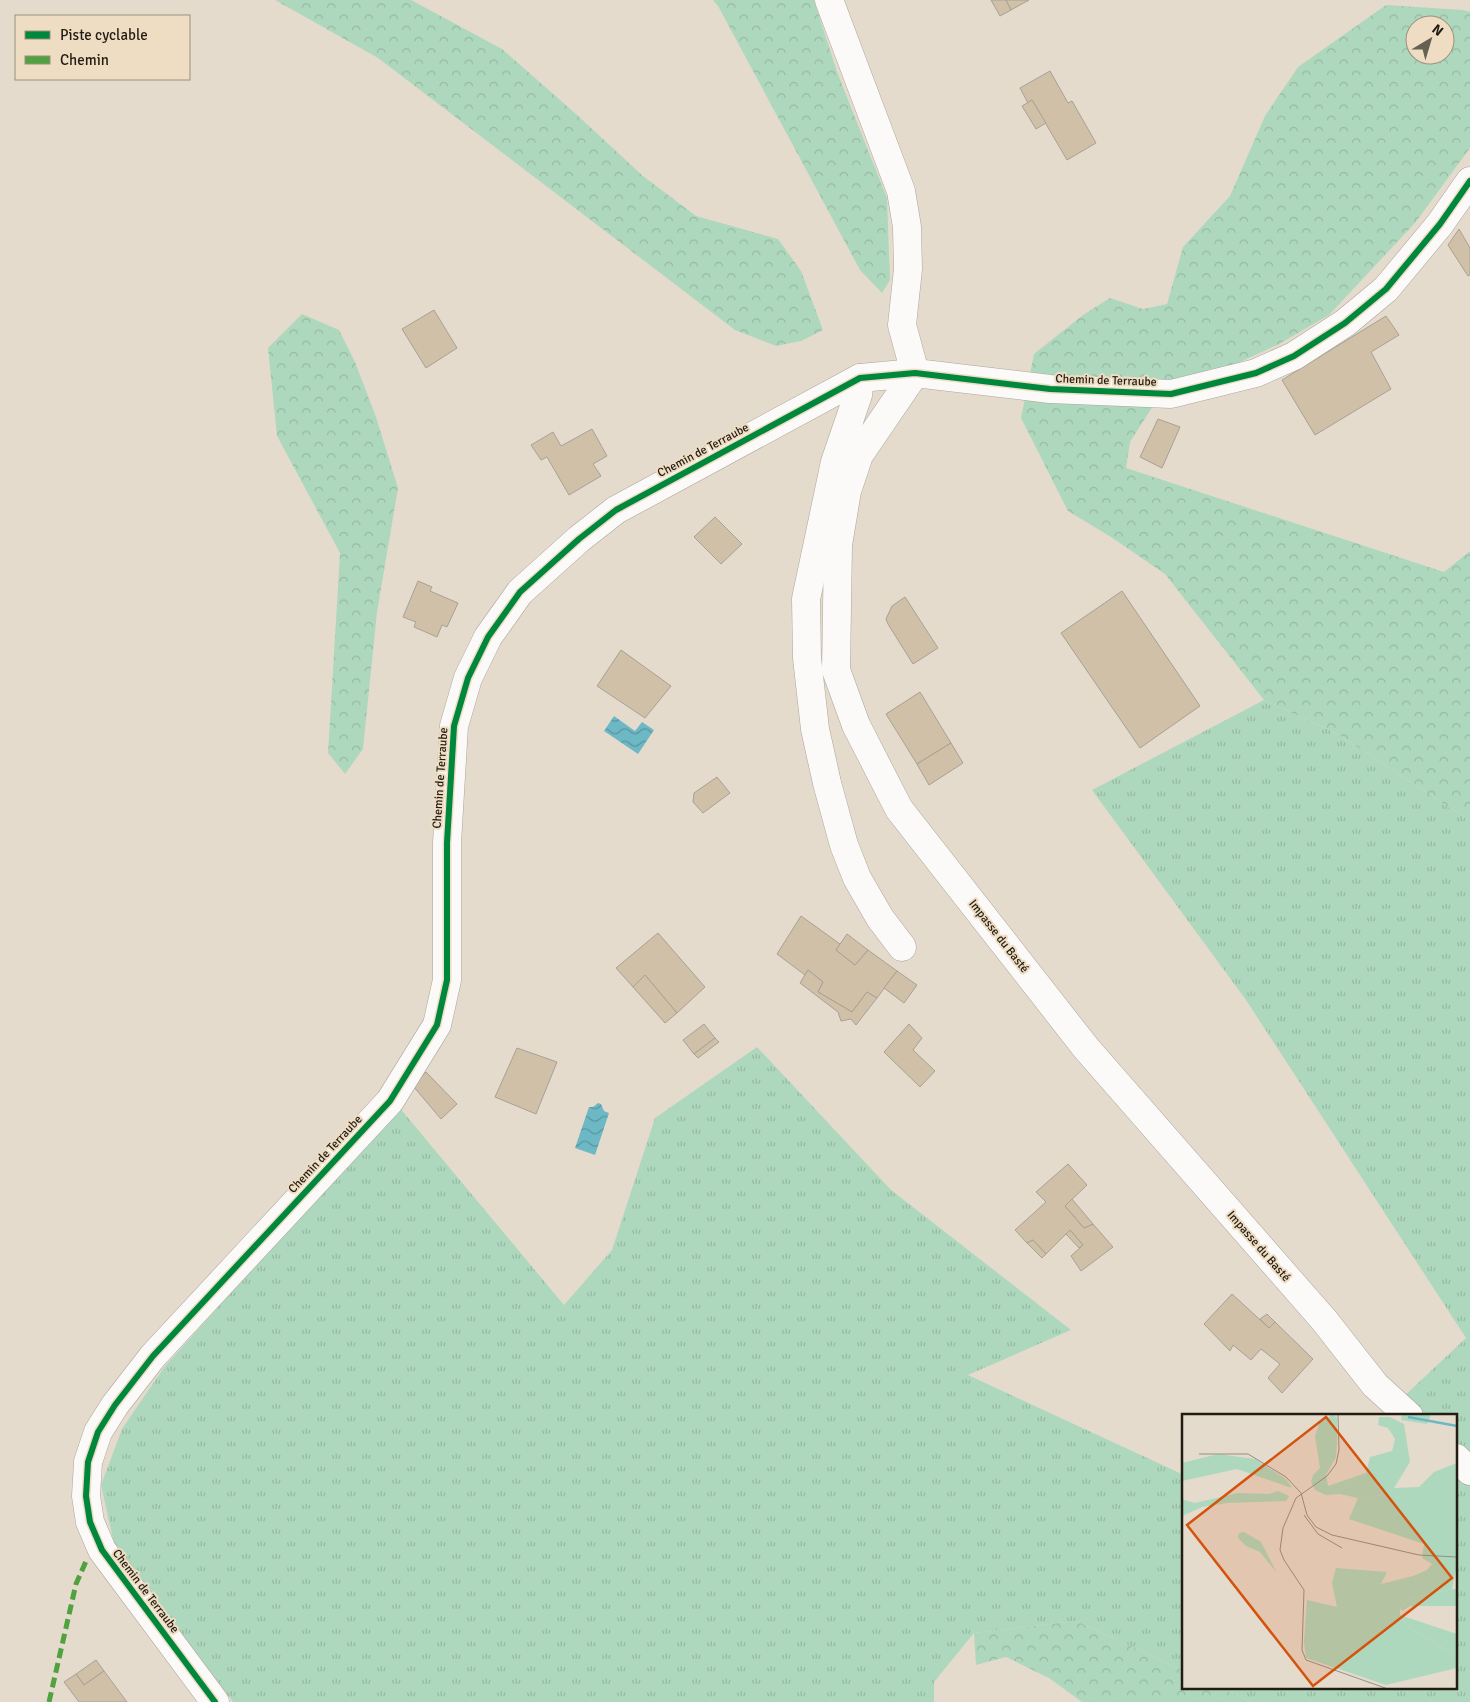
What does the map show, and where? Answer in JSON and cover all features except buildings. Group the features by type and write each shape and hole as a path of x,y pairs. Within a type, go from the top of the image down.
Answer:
{"street":[{"path":"829,0 901,191 907,227 908,269 902,325 915,373"},
{"name":"Chemin de Terraube","path":"215,1702 102,1550 90,1522 86,1496 88,1462 98,1432 115,1405 153,1356 390,1101 437,1025 447,980 447,843 454,726 468,678 488,637 520,592 578,540 616,510 860,378 915,373 1050,389 1171,394 1256,373 1294,356 1345,323 1386,289 1440,224 1470,181"},
{"name":"Impasse du Basté","path":"915,373 859,455 846,491 838,545 836,670 856,725 899,809 1086,1048 1324,1320 1375,1385 1407,1414"},
{"path":"860,378 858,394 835,462 806,599 806,658 815,729 844,846 857,878 875,910 902,947"},
{"path":"1458,1460 1470,1471"}],"green space":[{"path":"275,0 411,0 502,49 643,176 696,216 778,239 801,271 823,330 801,341 776,346 735,330 378,58"},
{"path":"713,0 814,0 837,72 887,198 890,280 882,293 860,270 718,6"},
{"path":"1386,5 1470,12 1470,148 1415,223 1329,315 1279,344 1227,368 1169,381 1130,442 1126,468 1444,572 1470,551 1470,821 1336,733 1264,700 1165,574 1111,537 1068,511 1021,418 1034,354 1083,315 1110,298 1143,309 1167,304 1183,247 1230,196 1265,116 1298,67"},
{"path":"302,314 339,330 355,362 376,417 398,488 377,612 363,749 345,774 328,753 340,553 277,436 268,348"},
{"path":"1264,700 1336,733 1470,821 1470,1702 1251,1702 1225,1690 1458,1690 1458,1414 1385,1414 1466,1338 1246,1000 1092,790"},
{"path":"757,1047 891,1190 1071,1330 968,1375 1182,1474 1182,1670 1076,1621 974,1633 934,1682 934,1702 233,1702 114,1543 101,1485 122,1429 165,1366 399,1107 564,1305 612,1250 655,1118"},
{"path":"1076,1621 1182,1670 1182,1690 1225,1690 1251,1702 1082,1702 1049,1678 1006,1657 976,1665 974,1633"}],"water":[{"path":"614,716 635,731 642,722 654,730 638,754 604,731"},
{"path":"598,1103 601,1104 604,1111 609,1113 595,1155 575,1148 589,1107 593,1107"}],"marked path":[{"path":"49,1702 76,1584 87,1559"}],"cycle path":[{"path":"215,1702 102,1550 90,1522 86,1496 88,1462 98,1432 115,1405 153,1356 390,1101 437,1025 447,980 447,843 454,726 468,678 488,637 520,592 579,539 616,510 860,378 915,373 1050,389 1171,394 1256,373 1294,356 1345,323 1386,289 1440,224 1470,181"}]}
